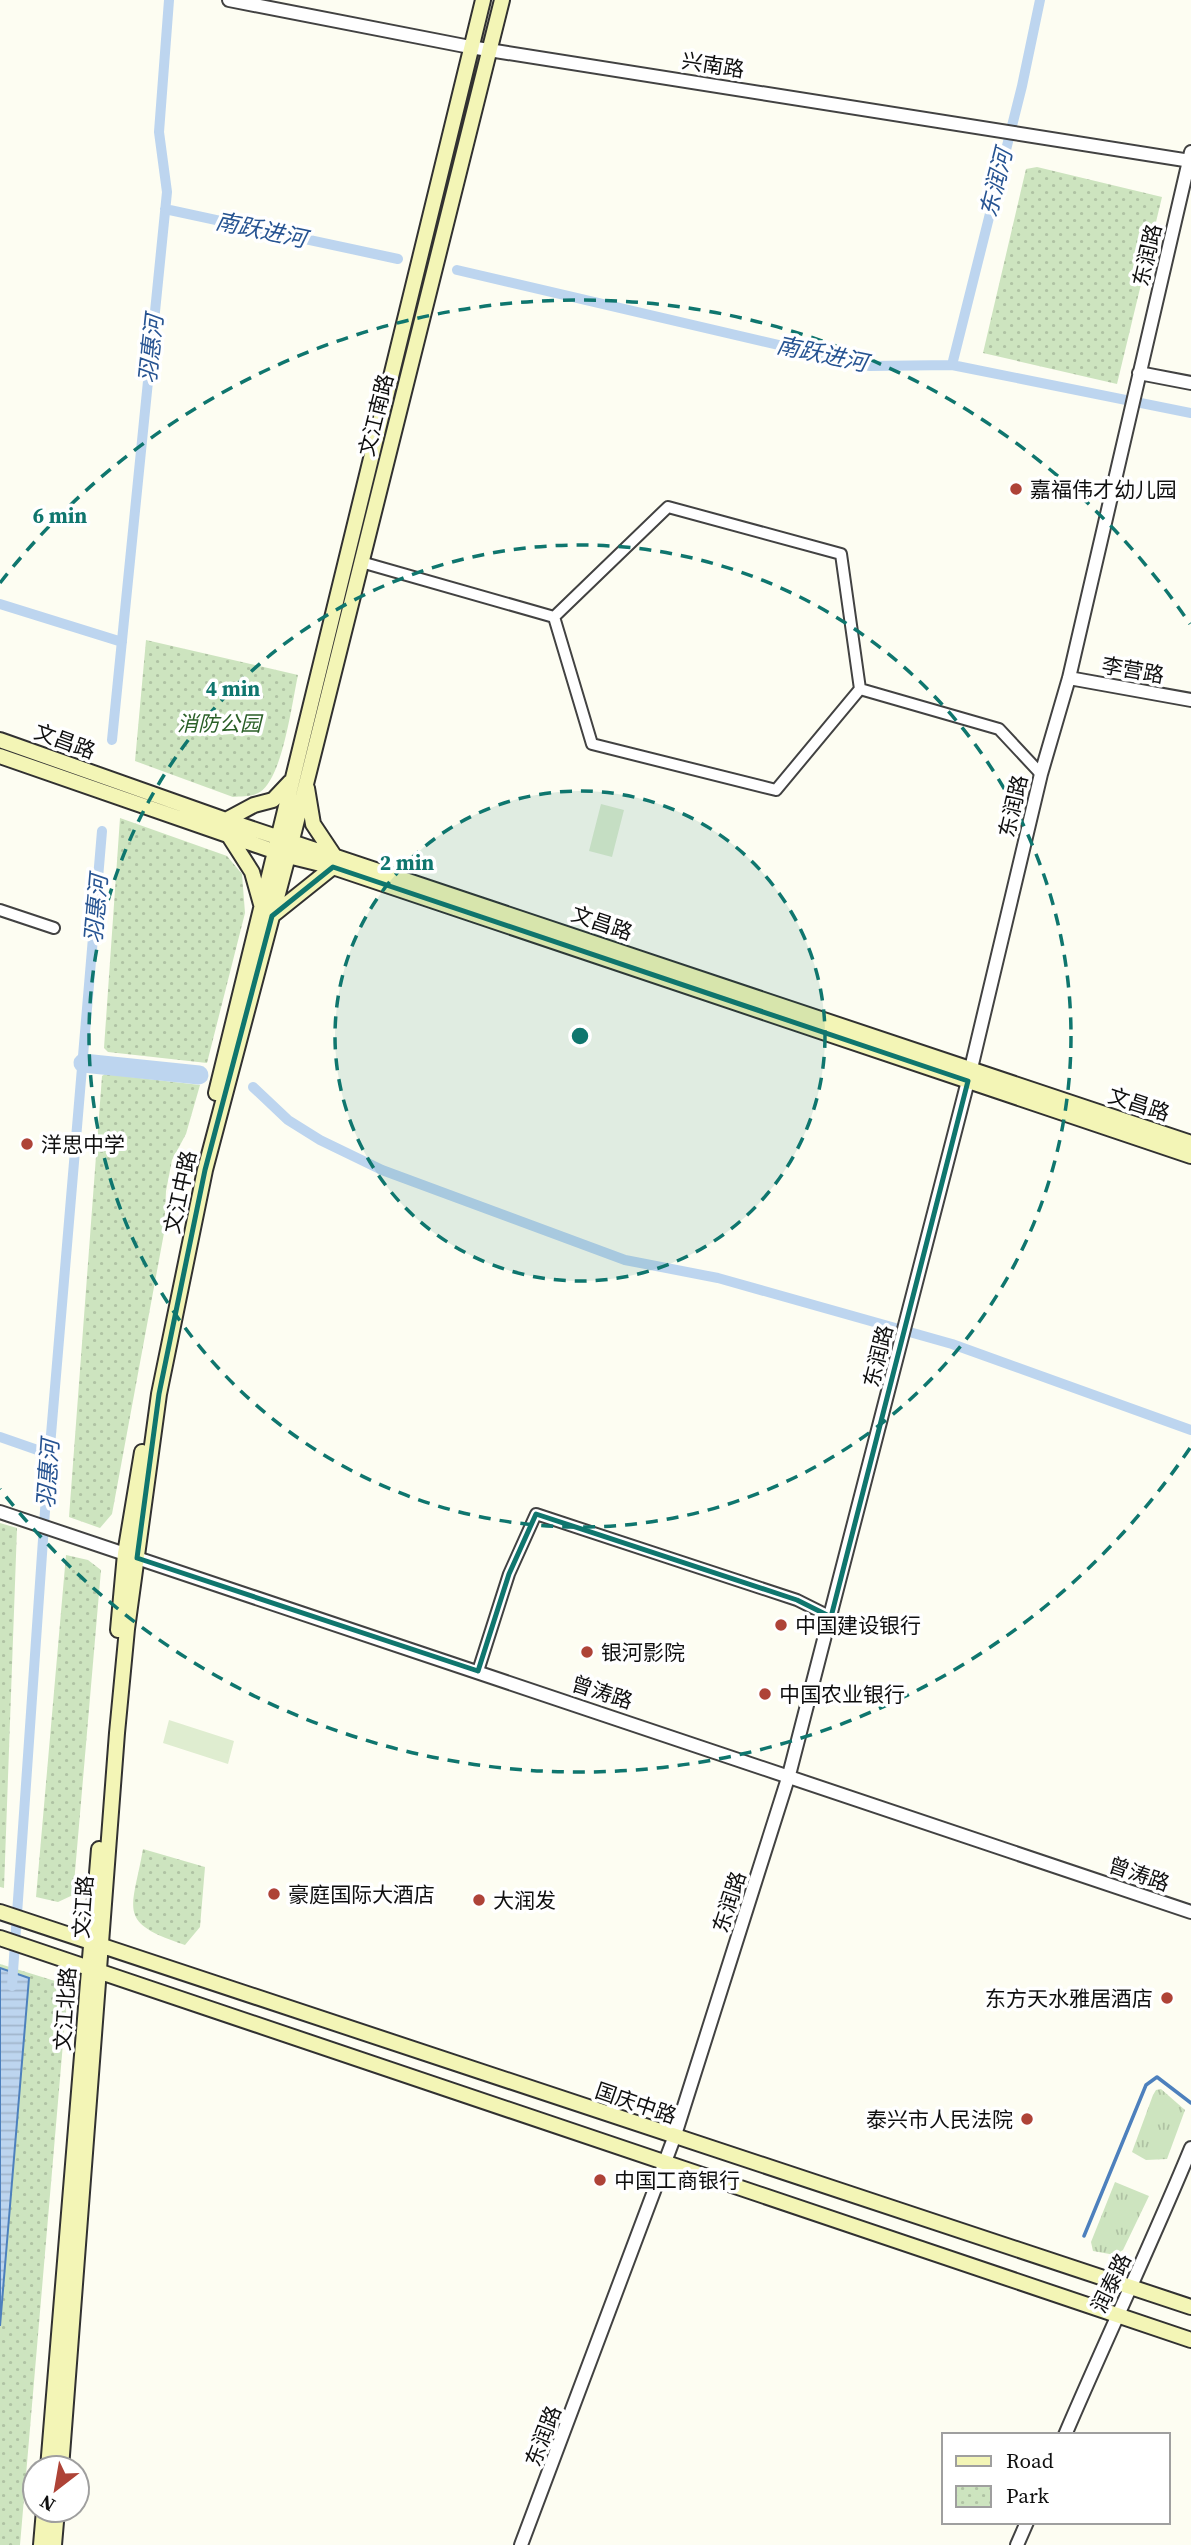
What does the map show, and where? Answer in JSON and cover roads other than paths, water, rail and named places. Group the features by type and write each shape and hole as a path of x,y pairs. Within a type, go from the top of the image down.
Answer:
{"main road":[{"name":"文江南路","path":"284,837 483,0"},
{"name":"文江南路","path":"298,780 361,562 502,0"},
{"name":"文昌路","path":"0,740 226,827 281,854 333,860"},
{"name":"文昌路","path":"0,756 226,827 284,837 333,860 970,1076 1191,1156"},
{"path":"298,780 313,824 333,860 267,911 252,872 226,827 254,805 273,800 298,780"},
{"name":"文江中路","path":"131,1556 159,1394 200,1196 284,837"},
{"name":"文昌路","path":"970,1076 1191,1143"},
{"name":"文江路","path":"62,2454 95,1942 117,1733 131,1556"},
{"name":"国庆中路","path":"0,1912 674,2138 1191,2307"},
{"path":"0,1938 1191,2340"},
{"name":"文江北路","path":"49,2454 94,1970"},
{"path":"41,2545 43,2524"},
{"path":"54,2545 56,2524"}],"street":[{"name":"兴南路","path":"229,0 470,47 491,48 1049,140 1190,158"},
{"name":"东润路","path":"521,2545 666,2161 789,1775 970,1076 1041,774 1069,678 1190,158"},
{"path":"1140,368 1191,383"},
{"path":"668,507 841,554 860,689 776,790 592,744 554,617 668,507"},
{"path":"361,562 554,617"},
{"name":"李营路","path":"1069,678 1191,700"},
{"path":"860,689 999,729 1041,774"},
{"path":"0,910 54,928"},
{"name":"曾涛路","path":"0,1512 1191,1912"},
{"path":"478,1671 509,1574 536,1514 797,1601 831,1617"},
{"name":"润泰路","path":"1066,2433 1116,2315 1133,2287 1191,2148"},
{"path":"1017,2545 1026,2524"}],"water":[{"path":"0,1968 29,1978 0,2326"}],"waterway":[{"name":"羽惠河","path":"112,740 167,192 159,132 169,0"},
{"name":"东润河","path":"952,365 1022,86 1040,0"},
{"name":"南跃进河","path":"165,209 398,259"},
{"name":"南跃进河","path":"457,270 869,366 952,365 1191,413"},
{"path":"0,604 122,642"},
{"name":"羽惠河","path":"12,1986 47,1482 102,831"},
{"path":"83,1063 199,1075"},
{"path":"253,1087 288,1120 320,1140 382,1170 625,1260 718,1278 952,1344 1191,1430"},
{"path":"0,1437 49,1454"},
{"path":"1084,2236 1146,2085 1157,2077 1191,2103"}],"place":[{"name":"嘉福伟才幼儿园","path":"1016,489"},
{"name":"洋思中学","path":"27,1144"},
{"name":"中国建设银行","path":"781,1625"},
{"name":"银河影院","path":"587,1652"},
{"name":"中国农业银行","path":"765,1694"},
{"name":"豪庭国际大酒店","path":"274,1894"},
{"name":"大润发","path":"479,1900"},
{"name":"东方天水雅居酒店","path":"1167,1998"},
{"name":"泰兴市人民法院","path":"1027,2119"},
{"name":"中国工商银行","path":"600,2180"}],"park label":[{"name":"消防公园","path":"219,723"}]}
